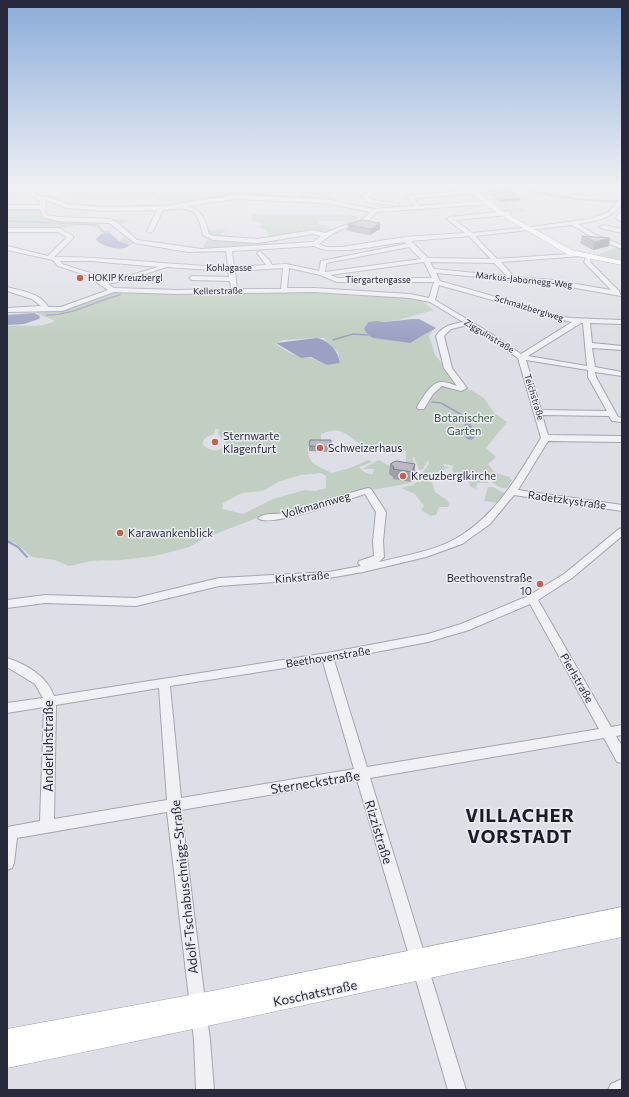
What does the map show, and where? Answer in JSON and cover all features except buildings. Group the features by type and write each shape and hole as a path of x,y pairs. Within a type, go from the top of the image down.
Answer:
{"main road":[{"path":"545,236 578,254 622,263"},
{"name":"Koschatstraße","path":"420,965 622,916"},
{"name":"Koschatstraße","path":"7,1057 198,1011 420,965 622,927"},
{"name":"Koschatstraße","path":"7,1040 198,1011"}],"street":[{"path":"53,258 71,237 70,236"},
{"path":"130,236 136,241 193,251 315,244 321,248 337,248 446,236"},
{"path":"209,236 213,238 258,241 287,236"},
{"path":"315,244 324,236"},
{"path":"472,236 512,278"},
{"path":"595,236 622,247"},
{"path":"405,240 426,260 436,281 432,301"},
{"path":"322,274 323,262 411,245"},
{"path":"7,248 53,258 60,265 88,274 113,290"},
{"path":"229,249 234,291"},
{"path":"260,253 268,261 270,267"},
{"name":"Kohlagasse","path":"53,258 92,259 168,266 232,269 286,266 322,274 426,260 496,261 578,254"},
{"path":"589,257 586,259 587,262 620,295"},
{"path":"103,283 129,278 153,269 168,266"},
{"path":"284,290 286,266"},
{"name":"Markus-Jabornegg-Weg","path":"431,271 560,283 620,295"},
{"name":"Tiergartengasse","path":"322,274 337,280 436,281"},
{"path":"192,278 233,279"},
{"name":"Schmalzberglweg","path":"436,281 550,315 582,321 622,322"},
{"path":"7,289 43,303 46,307 39,310"},
{"name":"Kellerstraße","path":"7,310 68,308 113,290 284,290 380,293 410,296 432,301"},
{"name":"Ziggulnstraße","path":"432,301 488,334 521,357 622,374"},
{"path":"521,357 582,321 588,345 590,369 596,386 617,418"},
{"path":"421,407 430,393 440,384 446,384 459,389 463,388 448,368 440,336 442,332 448,328 469,323"},
{"path":"588,345 622,348"},
{"name":"Teichstraße","path":"521,357 538,412 544,438"},
{"path":"538,412 617,418"},
{"path":"544,438 622,439"},
{"name":"Kinkstraße","path":"7,604 45,599 136,602 219,582 329,574 396,562 422,555 458,542 487,522 512,492 544,438"},
{"name":"Volkmannweg","path":"263,518 285,516 368,491 381,512 378,557 369,562 334,568 330,570 329,574"},
{"name":"Radetzkystraße","path":"512,492 622,508"},
{"name":"Beethovenstraße","path":"7,708 327,657 428,638 465,628 532,599 568,576 622,531"},
{"name":"Pierlstraße","path":"532,599 622,758"},
{"name":"Rizzistraße","path":"327,657 457,1090"},
{"name":"Anderluhstraße","path":"7,662 34,676 41,682 47,690 50,700 47,827"},
{"name":"Adolf-Tschabuschnigg-Straße","path":"164,683 179,862 202,1040 205,1090"},
{"name":"Sterneckstraße","path":"9,833 622,730"},
{"path":"7,863 9,833"},
{"path":"617,1090 622,1088"}],"green space":[{"path":"133,236 138,241 131,245 119,241 124,237"},
{"path":"209,236 234,236 244,239 290,236 267,242 268,245 205,249 203,246"},
{"path":"616,248 622,249 622,260 595,255"},
{"name":"Botanischer Garten","path":"312,290 418,298 434,310 398,320 384,322 378,321 366,325 364,329 368,335 373,338 410,343 433,330 429,336 435,355 462,388 454,390 462,391 469,389 484,398 494,413 507,422 486,448 496,457 488,464 495,473 510,477 512,480 507,488 501,488 496,486 489,478 485,478 489,483 477,483 476,489 470,486 469,482 455,480 452,468 454,466 444,464 443,466 450,467 439,471 433,480 421,478 423,472 429,464 428,460 423,469 419,470 414,457 412,458 414,463 406,462 406,451 370,449 345,433 340,431 329,431 321,434 321,442 308,444 310,460 317,466 332,473 350,468 368,460 372,462 359,467 369,474 373,474 374,469 362,469 379,460 391,467 404,464 416,471 416,477 413,477 414,474 409,473 406,481 411,482 412,479 414,480 412,482 348,494 289,513 259,517 205,538 189,547 155,556 121,560 91,561 69,566 55,560 32,557 14,542 7,543 7,326 43,325 55,321 36,313 68,309 114,292","holes":["324,338 338,353 340,362 330,365 314,359 299,356 283,349 275,343 284,340","215,429 219,429 218,434 226,442 219,450 212,450 203,445 204,439 214,434","321,473 326,476 326,488 316,491 305,490 273,499 243,514 222,509 223,503 242,493 263,491 278,482 301,475"]},
{"path":"419,480 432,482 435,492 447,500 449,504 448,507 439,507 436,515 431,516 421,510 424,506 415,494 401,488 413,485"},
{"path":"488,487 493,487 506,494 499,503 484,501"}],"water":[{"path":"99,236 114,236 119,241 130,245 123,248 114,248 101,244 96,239"},
{"path":"34,313 40,316 39,319 24,324 7,325 7,315"},
{"path":"419,319 436,328 410,343 373,338 368,335 364,329 368,322"},
{"path":"317,338 325,341 335,350 340,363 327,365 311,357 301,358 276,343"},
{"path":"466,419 474,429 475,436 472,440 467,439 461,430 465,428 464,420"}],"waterway":[{"path":"47,315 67,313 120,295"},
{"path":"333,340 353,334 368,335"},
{"path":"432,402 441,403 464,416 465,419"},
{"path":"7,541 18,547 27,557"}],"place":[{"name":"HOKIP Kreuzbergl","path":"80,278"},
{"name":"Sternwarte Klagenfurt","path":"215,442"},
{"name":"Schweizerhaus","path":"320,448"},
{"name":"Kreuzberglkirche","path":"403,476"},
{"name":"Karawankenblick","path":"120,533"},
{"name":"Beethovenstraße 10","path":"540,584"}],"district":[{"name":"VILLACHER VORSTADT","path":"520,826"}]}
